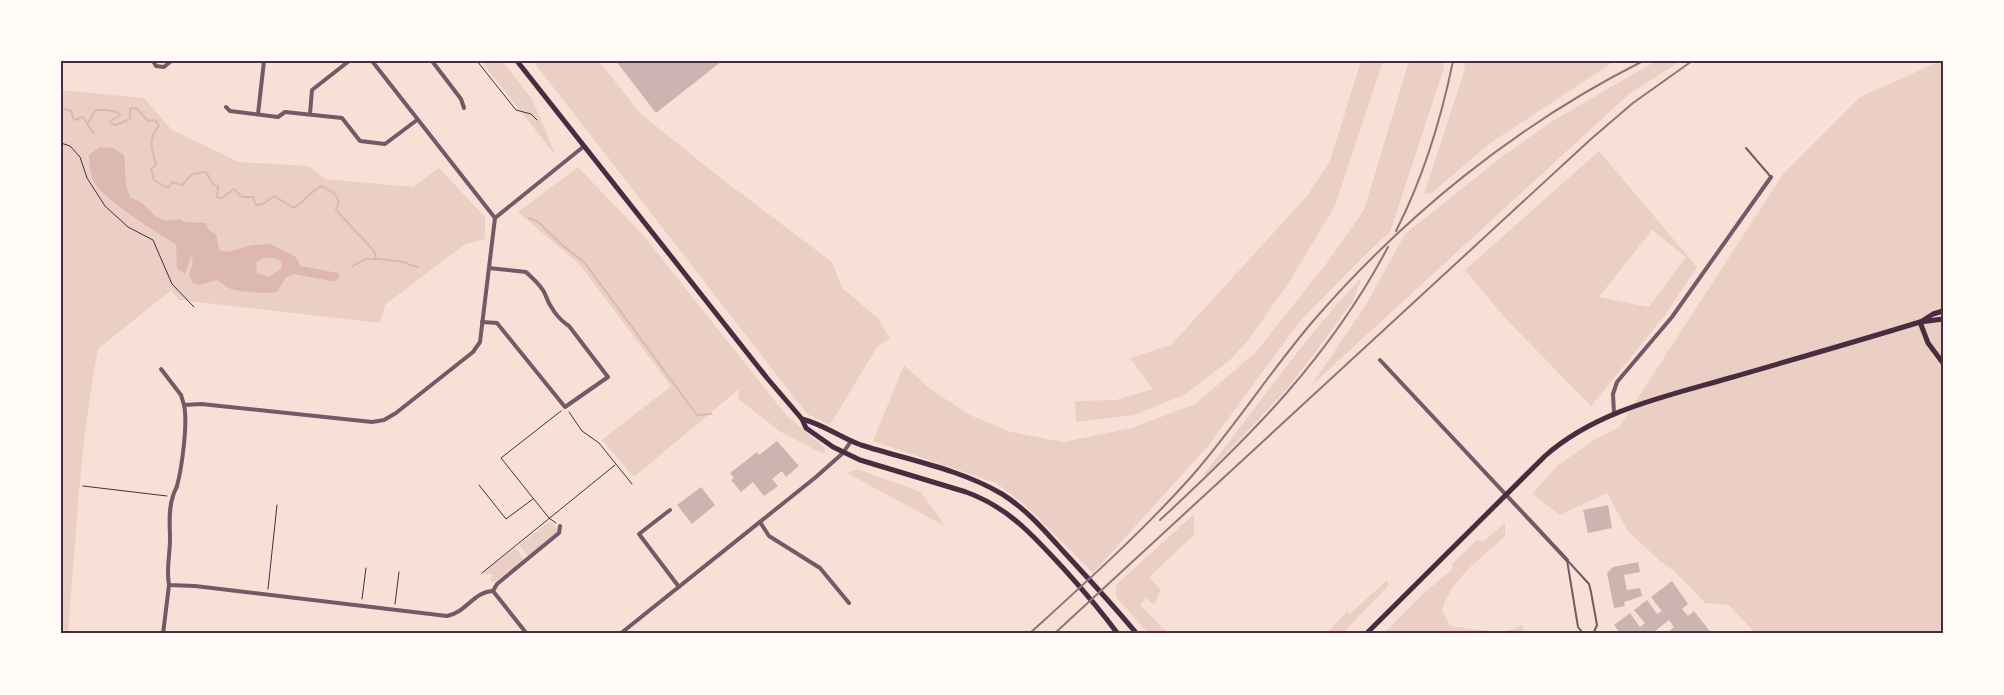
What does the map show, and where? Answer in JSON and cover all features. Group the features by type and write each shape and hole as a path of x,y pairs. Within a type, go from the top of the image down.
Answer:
{"main road":[{"path":"517,61 786,403 802,419 806,428 843,452 975,495 1008,513 1030,533 1072,578 1118,634"},
{"path":"1920,322 1933,314 1943,311"},
{"path":"1366,634 1561,443 1586,427 1614,414 1920,322 1943,319"},
{"path":"1920,322 1928,343 1943,363"},
{"path":"802,419 851,441 967,478 990,488 1014,502 1042,528 1137,634"}],"street":[{"path":"153,61 156,66 164,67 171,61"},
{"path":"258,114 264,61"},
{"path":"310,114 312,90 349,61"},
{"path":"372,61 496,218"},
{"path":"432,61 462,99 464,108"},
{"path":"226,107 230,111 278,117 285,112 342,118 360,141 385,144 417,120"},
{"path":"184,405 201,404 369,423 384,420 396,413 473,352 480,342 496,218 583,147"},
{"path":"1614,414 1613,394 1618,380 1672,317 1772,177"},
{"path":"482,322 497,323 565,407 608,376 569,326 564,323 545,300 544,293 526,272 489,268"},
{"path":"1380,360 1567,560"},
{"path":"160,369 181,395 186,415 177,487 172,497 167,573 169,585 163,634"},
{"path":"620,634 760,522 843,452 851,441"},
{"path":"670,510 639,534 679,587"},
{"path":"760,522 769,536 820,568 849,603"},
{"path":"493,591 497,584 559,533 560,526"},
{"path":"169,585 267,594 447,616 460,612 484,592 493,591"},
{"path":"493,591 528,634"}],"lane":[{"path":"1746,148 1772,177"},
{"path":"1567,560 1578,627 1586,634"},
{"path":"1567,560 1589,584 1597,625 1594,632 1590,634"}],"path":[{"path":"477,61 516,110 531,114 537,120"},
{"path":"61,143 70,146 80,157 87,178 105,206 128,227 153,240 172,284 194,306"},
{"path":"560,526 549,518 501,458 565,407 582,431 598,443 632,484"},
{"path":"482,573 616,464"},
{"path":"479,485 506,520 534,498"},
{"path":"84,486 172,497"},
{"path":"267,594 277,505"},
{"path":"361,605 366,568"},
{"path":"394,610 398,572"}],"shaded area":[{"path":"481,61 502,61 532,99 556,156"},
{"path":"533,61 599,61 640,113 723,180 832,262 842,288 879,319 890,339 877,347 830,425 807,414"},
{"path":"1361,61 1383,61 1335,206 1291,279 1249,339 1231,359 1184,395 1134,415 1076,422 1075,401 1116,400 1153,389 1130,358 1171,345 1308,195 1330,161"},
{"path":"1409,61 1444,61 1443,71 1390,232 1300,321 1208,446 1093,573 1024,504 996,483 873,441 904,365 930,389 970,415 1011,432 1064,442 1132,428 1195,404 1255,353 1326,264 1364,210"},
{"path":"1465,61 1615,61 1489,144 1432,193 1424,194 1464,72"},
{"path":"1656,61 1681,61 1629,94 1312,385 1367,303 1405,234 1503,156 1551,122"},
{"path":"1938,62 1943,62 1943,634 1756,634 1729,605 1705,603 1675,572 1660,561 1628,531 1607,493 1560,515 1532,494 1557,466 1594,440 1619,427 1783,174 1860,97"},
{"path":"61,90 144,98 172,130 239,162 309,166 325,179 413,187 439,168 485,217 485,239 465,244 385,305 380,323 179,300 171,290 98,349 83,455 68,634 61,632"},
{"path":"100,147 113,148 124,155 126,182 131,198 139,201 153,214 163,220 181,219 184,222 206,223 209,230 216,234 219,250 227,252 252,245 270,244 295,256 301,266 338,273 340,276 337,281 331,281 294,274 286,277 277,292 267,293 235,290 217,280 199,285 192,282 189,274 193,263 191,256 185,274 177,269 176,244 132,216 100,190 92,176 89,155","holes":["264,258 273,258 281,261 282,268 269,277 257,273 256,263"]},
{"path":"1599,151 1697,267 1666,314 1591,406 1506,319 1465,270","holes":["1652,230 1686,257 1649,307 1599,297"]},
{"path":"578,167 644,236 786,415 825,448 823,454 781,432 738,399 739,389 634,477 602,440 671,386 580,265 518,212"},
{"path":"1362,277 1352,302 1286,390 1205,476 1204,474 1300,349"},
{"path":"857,469 921,492 945,526 847,473"},
{"path":"1194,514 1194,535 1149,577 1161,590 1154,605 1146,598 1140,605 1169,634 1149,634 1116,597 1116,585"},
{"path":"550,521 559,532 528,556 519,545"},
{"path":"1505,523 1505,536 1459,579 1446,599 1442,611 1450,626 1502,633 1522,625 1525,634 1383,634 1425,592 1452,570 1452,564 1477,540 1484,541"},
{"path":"515,548 524,559 493,583 490,579 493,576 490,573 487,575 484,572"},
{"path":"1387,580 1389,585 1342,634 1326,634 1347,611 1350,614"}],"building":[{"path":"616,61 722,61 656,113"},
{"path":"777,441 799,466 786,477 782,471 772,479 778,486 764,496 753,482 741,492 731,480 734,478 730,473 757,452 759,455"},
{"path":"701,487 715,505 692,524 677,505"},
{"path":"1608,505 1612,528 1588,533 1583,510"},
{"path":"1638,562 1640,572 1624,575 1627,590 1640,588 1642,596 1624,602 1625,606 1614,608 1607,573 1613,567"},
{"path":"1672,581 1688,604 1682,609 1688,616 1694,611 1712,634 1666,634 1674,627 1669,620 1651,634 1621,634 1614,625 1630,613 1640,627 1645,623 1634,610 1647,600 1657,614 1662,611 1651,597"}],"waterway":[{"path":"87,125 95,110 111,111 120,114 110,121 111,124 116,125 130,119 130,109 136,108 148,121 155,120 159,126 152,140 156,165 151,169 154,180 166,187 169,187 172,182 182,185 192,174 206,172 213,184 218,187 217,197 222,198 234,189 242,197 253,197 256,205 263,204 274,196 294,208 322,186 335,194 339,202 336,210 374,251 376,258"},
{"path":"61,111 65,109 71,111 74,120 83,117 94,134"},
{"path":"529,218 538,222 561,244 584,262 697,415 711,414"},
{"path":"353,266 369,259 401,262 418,267"}],"railway":[{"path":"1396,231 1423,169 1443,105 1453,61"},
{"path":"1029,634 1092,577 1172,498 1223,438 1314,320 1349,281 1387,244 1466,174 1508,143 1552,113 1643,61"},
{"path":"1054,634 1591,139 1633,103 1692,61"},
{"path":"1160,520 1257,426 1314,360 1341,324 1388,247"}]}
